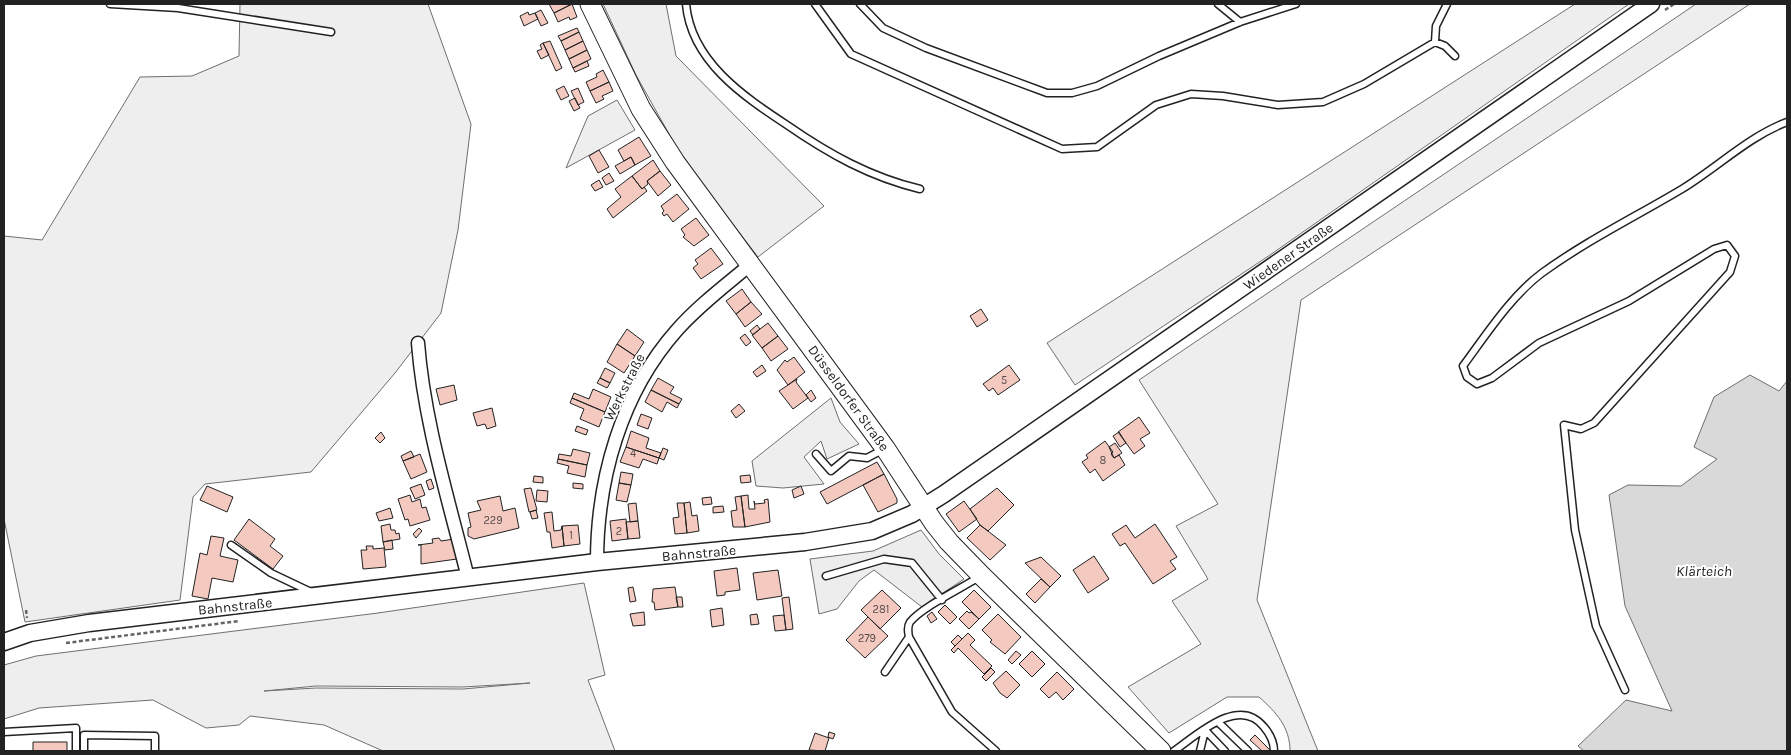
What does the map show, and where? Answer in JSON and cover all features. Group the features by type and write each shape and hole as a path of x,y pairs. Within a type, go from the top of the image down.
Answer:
{"main road":[{"name":"Düsseldorfer Straße","path":"590,4 641,109 675,162 885,448 949,542 1161,751"},
{"name":"Wiedener Straße","path":"924,507 1651,4"},
{"name":"Bahnstraße","path":"4,642 30,633 89,622 597,562 815,541 872,531 924,507"}],"street":[{"name":"Werkstraße","path":"597,562 597,532 603,480 617,435 634,395 658,355 677,330 702,305 751,264"},
{"path":"418,342 420,376 426,407 468,578"}],"lane":[{"path":"110,4 178,8 331,32"},
{"path":"686,4 687,17 697,42 715,68 744,97 827,152 870,174 894,183 920,188"},
{"path":"815,4 851,54 1062,149 1097,147 1156,105 1191,94 1223,96 1278,105 1323,102 1364,84 1435,42"},
{"path":"860,4 883,28 926,48 1047,93 1072,93 1098,86 1159,56 1240,22 1296,4"},
{"path":"1218,4 1240,22"},
{"path":"1435,42 1436,26 1447,4"},
{"path":"1435,42 1445,46 1455,56"},
{"path":"1625,690 1596,626 1575,530 1564,425 1581,429 1594,423 1730,272 1735,256 1727,245 1714,249 1630,301 1539,344 1492,378 1477,384 1467,376 1463,366 1499,316 1540,274 1603,234 1683,188 1736,150 1772,128 1787,122"},
{"path":"816,454 831,471 849,456 867,458 885,448"},
{"path":"231,546 271,573 320,596"},
{"path":"826,576 884,560 912,563 942,600"},
{"path":"982,576 910,622 907,629 908,637 952,712 996,751"},
{"path":"884,672 908,637"},
{"path":"1174,751 1226,716 1239,714 1251,717 1262,723 1270,733 1274,751"},
{"path":"1218,722 1248,751"},
{"path":"4,732 76,728 76,751"},
{"path":"1200,751 1205,730"},
{"path":"1205,730 1225,751"},
{"path":"84,751 84,735 154,736 155,751"}],"shaded area":[{"path":"240,4 428,4 471,124 458,230 441,313 395,373 311,472 205,484 193,497 180,600 25,622 4,519 4,236 42,240 140,77 192,76 239,56"},
{"path":"603,4 666,4 676,56 824,206 758,257 683,159 636,75"},
{"path":"1575,4 1629,4 1270,255 1075,385 1047,343"},
{"path":"1696,4 1750,4 1301,300 1257,600 1318,751 1290,751 1285,727 1271,708 1259,697 1227,697 1169,733 1128,687 1201,644 1172,601 1208,579 1176,526 1218,504 1139,380"},
{"path":"617,100 635,130 566,168 588,116"},
{"path":"831,398 840,422 859,444 827,459 821,441 804,457 824,484 783,488 756,486 752,461"},
{"path":"921,530 939,554 964,579 922,607 874,570 859,581 837,609 819,614 810,559 873,551"},
{"path":"584,583 605,675 588,680 615,751 383,751 324,725 250,716 239,725 206,728 153,700 39,708 4,719 4,665 36,656 378,613","holes":["530,683 463,689 316,688 264,691 316,686 463,687"]}],"water":[{"name":"Klärteich","path":"1750,375 1779,391 1787,381 1787,751 1584,751 1578,746 1626,700 1672,711 1625,606 1609,495 1628,485 1681,486 1717,459 1694,447 1714,397"}],"building":[{"path":"549,4 572,4 554,13"},
{"path":"572,4 577,17 570,20 569,17 558,22 554,13"},
{"path":"541,10 548,23 541,26 535,13"},
{"path":"528,12 529,15 535,13 538,19 524,26 520,16"},
{"path":"577,28 579,32 561,41 558,36"},
{"path":"579,32 583,41 565,50 561,41"},
{"path":"550,41 562,68 556,71 543,43"},
{"path":"583,41 587,50 569,59 565,50"},
{"path":"543,43 549,55 541,59 537,51 542,49 540,45"},
{"path":"587,50 591,59 573,68 569,59"},
{"path":"587,61 589,66 575,72 573,68"},
{"path":"603,70 609,82 590,91 586,82 597,77 596,74"},
{"path":"609,82 613,91 602,96 604,99 596,103 590,91"},
{"path":"564,86 569,96 561,100 556,90"},
{"path":"578,88 584,102 578,105 571,91"},
{"path":"575,98 580,108 574,111 569,101"},
{"path":"639,137 651,156 635,165 631,157 624,161 618,150"},
{"path":"599,150 609,167 598,173 589,156"},
{"path":"631,157 635,165 620,174 615,166"},
{"path":"653,160 660,171 647,181 648,184 642,189 632,176"},
{"path":"660,171 671,185 658,196 647,181"},
{"path":"609,173 614,181 606,185 602,178"},
{"path":"632,176 642,189 644,187 647,191 613,218 607,209 621,197 615,189"},
{"path":"599,180 603,187 595,191 591,185"},
{"path":"677,194 689,209 673,222 667,214 664,216 661,206"},
{"path":"696,218 709,235 694,246 683,237 685,235 681,229"},
{"path":"711,248 723,264 701,279 693,268 698,264 695,260"},
{"path":"742,289 751,302 736,314 726,301"},
{"path":"751,302 762,314 745,327 736,314"},
{"path":"981,309 988,320 977,327 970,316"},
{"path":"768,323 778,336 762,348 752,335"},
{"path":"757,325 760,329 753,335 750,331"},
{"path":"627,329 644,342 635,356 617,344"},
{"path":"745,334 751,342 746,346 740,338"},
{"path":"778,336 788,349 771,361 762,348"},
{"path":"617,344 635,356 624,373 607,362"},
{"path":"794,357 805,372 788,385 777,370 785,360 787,362"},
{"path":"762,365 766,371 757,377 753,372"},
{"path":"1009,365 1020,380 998,395 993,388 989,391 983,384"},
{"path":"605,368 615,373 610,383 600,378"},
{"path":"600,378 610,383 607,388 597,383"},
{"path":"658,378 674,387 670,393 682,399 679,404 651,390"},
{"path":"797,379 796,382 808,398 793,409 779,391"},
{"path":"454,385 457,400 440,405 436,389"},
{"path":"593,389 611,397 605,412 572,398 574,393 589,399"},
{"path":"651,390 679,404 677,408 667,402 662,412 645,402"},
{"path":"811,390 816,398 811,402 806,395"},
{"path":"572,398 605,412 599,427 580,419 584,409 570,403"},
{"path":"739,404 745,411 736,418 731,411"},
{"path":"492,408 496,426 487,429 485,424 477,426 473,413"},
{"path":"641,414 652,418 648,429 637,425"},
{"path":"1139,417 1150,433 1140,439 1145,446 1134,454 1118,432"},
{"path":"577,426 588,430 586,435 575,431"},
{"path":"631,431 649,438 646,448 661,453 659,458 626,447"},
{"path":"381,432 385,438 380,443 375,438"},
{"path":"1119,432 1126,443 1120,447 1113,436"},
{"path":"1105,441 1113,452 1111,454 1114,458 1119,455 1125,465 1103,481 1095,469 1090,473 1082,462 1088,458 1086,455"},
{"path":"1115,443 1122,453 1114,458 1109,447"},
{"path":"626,447 659,458 657,464 643,459 639,468 620,462"},
{"path":"663,448 668,450 664,460 659,458"},
{"path":"573,449 590,453 587,465 558,459 559,454 571,456"},
{"path":"411,451 414,457 403,461 401,456"},
{"path":"420,454 427,472 411,479 403,461"},
{"path":"558,459 587,465 585,477 567,473 569,466 557,463"},
{"path":"877,462 884,474 827,504 820,492"},
{"path":"621,472 633,474 631,485 619,483"},
{"path":"884,474 897,499 897,503 878,512 863,485"},
{"path":"750,475 751,482 741,483 740,476"},
{"path":"534,476 543,477 543,483 533,482"},
{"path":"431,479 434,488 429,490 426,481"},
{"path":"573,483 583,484 583,489 573,488"},
{"path":"619,483 631,485 627,502 616,500"},
{"path":"421,484 425,495 415,499 410,488"},
{"path":"207,486 233,497 227,512 200,500"},
{"path":"801,486 804,494 794,498 792,490"},
{"path":"531,488 537,510 529,512 524,489"},
{"path":"997,488 1014,505 988,531 980,525 970,509"},
{"path":"537,490 548,491 547,502 536,501"},
{"path":"410,495 412,502 420,499 422,508 426,507 430,520 410,526 408,519 405,520 398,499"},
{"path":"748,495 749,509 755,509 754,501 755,504 765,503 764,500 768,499 770,522 745,527 741,496"},
{"path":"500,496 503,511 515,508 519,528 474,539 468,536 468,528 471,527 468,513 481,510 477,501"},
{"path":"741,496 745,527 733,527 731,511 737,510 735,497"},
{"path":"711,497 712,504 703,505 702,498"},
{"path":"964,501 977,519 959,532 946,514"},
{"path":"690,502 692,516 697,515 699,531 687,533 684,503"},
{"path":"636,503 638,521 630,522 628,504"},
{"path":"677,503 684,503 687,533 675,534 673,518 679,517"},
{"path":"723,506 724,512 713,513 713,507"},
{"path":"390,508 393,518 379,521 376,513"},
{"path":"536,510 538,518 532,519 530,512"},
{"path":"552,512 554,531 561,530 562,526 564,546 552,548 550,532 547,532 544,513"},
{"path":"249,519 275,539 270,546 283,556 273,569 234,540"},
{"path":"626,519 628,539 612,541 610,521"},
{"path":"638,521 640,538 628,539 626,522"},
{"path":"390,524 391,530 395,530 396,534 399,533 400,539 383,542 381,526"},
{"path":"1155,524 1177,557 1170,561 1176,569 1153,584 1125,543 1120,546 1112,534 1126,525 1135,538"},
{"path":"578,525 580,544 564,546 562,526"},
{"path":"980,525 1006,545 990,560 967,538"},
{"path":"419,528 422,531 416,538 413,534"},
{"path":"211,536 224,538 220,556 238,560 233,582 212,578 208,599 192,596 200,553 207,555"},
{"path":"439,538 441,541 454,539 457,559 421,564 421,545 418,545 433,543 432,539"},
{"path":"392,540 393,549 385,550 383,542"},
{"path":"366,546 373,546 373,549 384,548 386,567 363,569 361,550 367,550"},
{"path":"1094,556 1109,579 1088,593 1073,570"},
{"path":"1041,557 1061,576 1050,587 1025,563"},
{"path":"737,568 740,590 725,592 725,595 717,596 714,571"},
{"path":"778,570 782,596 757,600 753,573"},
{"path":"1041,579 1050,587 1035,603 1026,594"},
{"path":"633,587 636,601 630,602 628,588"},
{"path":"675,587 678,607 655,610 654,602 652,602 653,589"},
{"path":"882,590 901,608 880,629 861,610"},
{"path":"974,590 991,607 979,619 962,602"},
{"path":"676,597 682,597 683,607 678,607"},
{"path":"789,597 793,629 786,630 782,598"},
{"path":"945,605 957,617 950,624 938,612"},
{"path":"722,608 724,625 712,627 710,610"},
{"path":"967,611 979,619 969,629 959,619"},
{"path":"644,612 645,625 633,626 630,614"},
{"path":"932,612 937,619 931,623 927,616"},
{"path":"757,614 759,624 751,625 750,615"},
{"path":"998,614 1021,637 1005,654 990,642 992,640 982,630"},
{"path":"784,615 786,630 775,631 773,616"},
{"path":"868,617 888,636 865,658 846,640"},
{"path":"968,633 975,640 970,645 992,666 984,674 958,648 954,653 951,650"},
{"path":"958,635 962,639 955,646 951,642"},
{"path":"1016,651 1021,655 1012,664 1008,660"},
{"path":"1032,651 1045,664 1032,677 1019,664"},
{"path":"991,668 995,672 986,681 982,677"},
{"path":"1006,671 1020,685 1007,698 1000,693 993,683"},
{"path":"1057,672 1074,689 1063,700 1056,692 1049,698 1040,689"},
{"path":"829,732 835,734 833,739 828,737"},
{"path":"815,733 829,738 825,751 809,750"},
{"path":"1255,735 1269,751 1262,751 1250,740"},
{"path":"33,742 67,742 67,751 33,751"}]}
